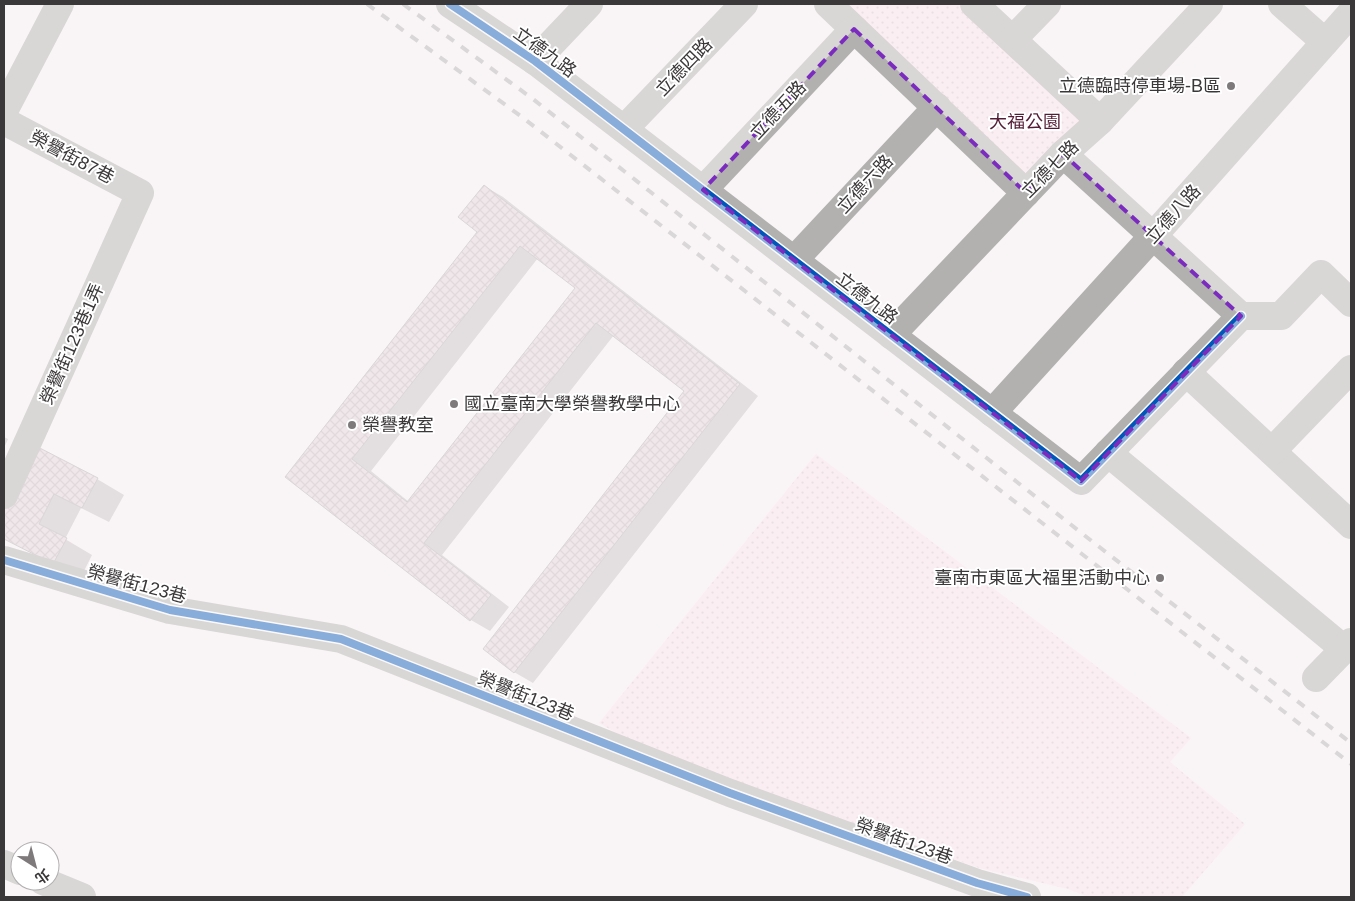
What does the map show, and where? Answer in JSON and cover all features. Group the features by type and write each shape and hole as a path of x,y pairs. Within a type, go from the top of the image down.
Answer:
{"street":[{"path":"4,111 60,4"},
{"path":"535,61 588,4"},
{"name":"立德四路","path":"624,129 744,4"},
{"path":"828,4 1026,193"},
{"path":"974,4 1100,121"},
{"path":"1013,39 1046,4"},
{"name":"立德七路","path":"891,335 1063,154 1100,121 1209,4"},
{"path":"1282,4 1325,42"},
{"name":"立德九路","path":"453,5 535,61 1081,481 1241,316"},
{"name":"立德八路","path":"992,413 1153,236 1351,13"},
{"name":"立德五路","path":"703,190 854,29"},
{"name":"立德六路","path":"794,260 936,107"},
{"name":"榮譽街87巷","path":"4,121 140,193"},
{"path":"1063,154 1241,316 1281,316 1321,274 1351,303"},
{"name":"榮譽街123巷1弄","path":"4,495 140,193"},
{"path":"1272,451 1351,369"},
{"path":"1186,372 1272,451 1347,511"},
{"path":"1108,454 1348,645 1316,678"},
{"name":"榮譽街123巷","path":"4,560 170,610 341,639 730,793 976,883 1027,897"},
{"path":"60,888 82,897"}],"highlighted area":[{"path":"854,29 1026,193 1063,154 1241,316 1081,481 703,190"}],"green space":[{"name":"大福公園","path":"828,4 973,4 1100,121 1026,193"},
{"path":"816,454 1191,738 1170,762 1245,824 1182,897 1088,897 1068,889 979,868 655,755 599,723"}],"building":[{"name":"榮譽教室","path":"484,185 740,384 514,673 483,649 684,391 596,323 424,543 491,595 470,621 285,477 477,232 458,217","holes":["520,246 575,288 407,502 352,459"]},
{"path":"34,445 98,478 82,508 54,494 39,524 67,538 53,564 4,539 4,502"}],"railway":[{"path":"367,4 522,117 1351,764"},
{"path":"403,4 533,99 1084,535 1351,743"}],"cycle path":[{"path":"450,4 535,61 1081,481 1241,316"},
{"path":"4,560 170,610 341,639 730,793 977,883 1027,897"}],"place":[{"name":"立德臨時停車場-B區","path":"1231,86"},
{"name":"國立臺南大學榮譽教學中心","path":"454,404"},
{"name":"榮譽教室","path":"352,425"},
{"name":"臺南市東區大福里活動中心","path":"1160,578"}]}
